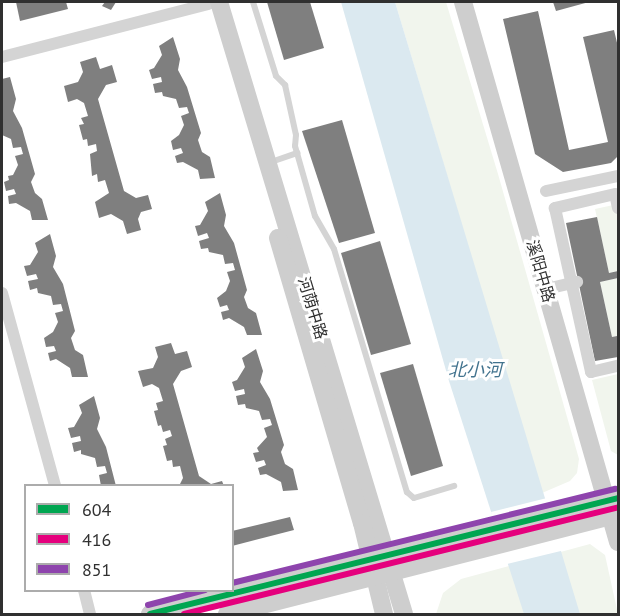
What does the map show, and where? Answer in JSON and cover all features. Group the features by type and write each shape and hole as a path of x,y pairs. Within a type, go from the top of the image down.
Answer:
{"street":[{"path":"2,57 212,2"},
{"name":"河荫中路","path":"212,2 267,163 378,555 382,575 384,615"},
{"name":"河荫中路","path":"212,2 359,511 378,555"},
{"name":"溪阳中路","path":"463,2 546,289 614,507 618,542"},
{"path":"546,191 618,176"},
{"path":"618,208 617,194 555,208 575,283 591,372 618,366"},
{"path":"546,289 575,283"},
{"path":"2,293 54,484"},
{"path":"227,615 382,575 492,538 614,507"},
{"path":"150,615 378,555 492,538"},
{"name":"河荫中路","path":"382,575 404,615"},
{"path":"84,592 90,615"}],"lane":[{"path":"253,2 276,76 285,85 297,153 315,216 334,249 409,496 414,498 454,486"},
{"path":"267,163 297,153"}],"shaded area":[{"path":"395,2 446,2 498,174 579,459 577,473 570,481 542,493"},
{"path":"618,204 618,271 609,273 595,209"},
{"path":"618,278 618,341 617,336 612,337 600,282"},
{"path":"618,374 618,455 611,451 592,380"},
{"path":"590,544 605,555 618,614 436,614 443,593 461,579"}],"water":[{"name":"北小河","path":"341,2 395,2 580,614 524,614 449,381"}],"pier":[{"path":"547,498 565,550 507,564 491,512"}],"building":[{"path":"16,2 66,2 68,9 20,21"},
{"path":"105,2 116,2 111,10 102,6"},
{"path":"267,2 310,2 324,48 284,60"},
{"path":"553,2 589,2 556,11"},
{"path":"538,11 569,150 608,142 583,37 614,30 618,47 618,156 611,163 563,172 535,154 503,19"},
{"path":"173,37 180,59 178,70 187,87 201,133 198,140 202,152 210,157 215,178 200,179 198,170 183,162 177,163 175,156 183,153 181,148 173,150 171,141 179,135 184,125 181,116 189,113 187,107 179,108 176,99 163,96 162,92 155,93 153,84 162,82 161,77 152,79 149,70 154,68 162,55 159,46"},
{"path":"96,57 100,69 112,65 117,82 106,85 98,99 124,191 136,198 148,195 152,209 141,212 138,219 141,230 127,234 123,221 111,214 99,218 95,202 109,193 105,180 98,182 97,174 92,176 90,154 97,151 96,144 88,146 87,139 83,140 79,125 84,124 81,118 88,116 84,103 77,99 68,102 64,86 78,82 83,72 80,62"},
{"path":"10,77 16,99 13,111 22,128 35,174 31,182 35,193 42,199 48,220 32,220 30,211 16,203 9,204 8,196 16,194 14,189 6,191 4,182 9,180 8,176 13,175 18,165 15,156 23,154 21,147 13,148 11,139 2,135 2,79"},
{"path":"342,120 375,233 339,243 302,131"},
{"path":"220,193 226,215 224,226 234,243 247,290 244,297 248,308 256,313 262,335 247,335 244,327 229,318 223,320 221,312 229,310 227,305 220,307 217,298 226,291 230,281 227,272 235,270 233,263 225,264 223,255 209,252 208,248 201,249 199,241 209,238 207,233 198,236 195,226 200,225 208,211 205,202"},
{"path":"597,217 609,273 618,271 618,278 600,282 612,337 617,336 618,357 595,361 566,223"},
{"path":"50,234 56,256 53,267 63,284 75,331 71,338 75,350 83,355 88,377 72,377 70,368 56,359 50,361 48,353 56,351 54,346 46,347 44,338 53,332 58,322 55,313 63,311 61,304 53,305 51,296 38,293 37,288 30,290 28,281 38,279 36,274 27,276 24,266 30,265 38,252 35,243"},
{"path":"380,241 411,344 371,355 341,253"},
{"path":"171,343 175,354 187,351 192,367 181,371 173,384 199,476 211,484 180,484 183,478 180,466 173,467 172,460 167,461 163,446 167,445 165,439 172,436 170,430 163,432 161,425 158,426 154,411 158,410 156,403 163,401 159,388 152,384 143,387 138,371 153,368 158,357 155,347"},
{"path":"256,349 263,371 260,382 270,399 284,445 281,452 285,464 293,469 298,490 283,491 281,482 266,474 260,475 258,468 266,465 264,460 256,462 253,453 259,452 257,448 267,437 264,428 272,425 270,419 262,420 259,411 246,408 245,404 238,405 236,396 245,394 244,389 235,391 232,382 237,380 245,367 242,358"},
{"path":"413,364 443,466 411,476 380,373"},
{"path":"94,396 100,418 97,429 106,447 115,484 101,484 99,475 107,473 105,466 97,467 95,458 81,454 81,450 74,452 72,443 81,441 80,436 71,438 68,428 74,427 82,413 79,405"},
{"path":"290,517 294,530 234,545 234,531"}],"transit line":[{"name":"851","path":"234,583 616,489"},
{"name":"604","path":"150,614 618,498"},
{"name":"416","path":"184,614 618,507"},
{"name":"851","path":"148,605 197,592"}]}
